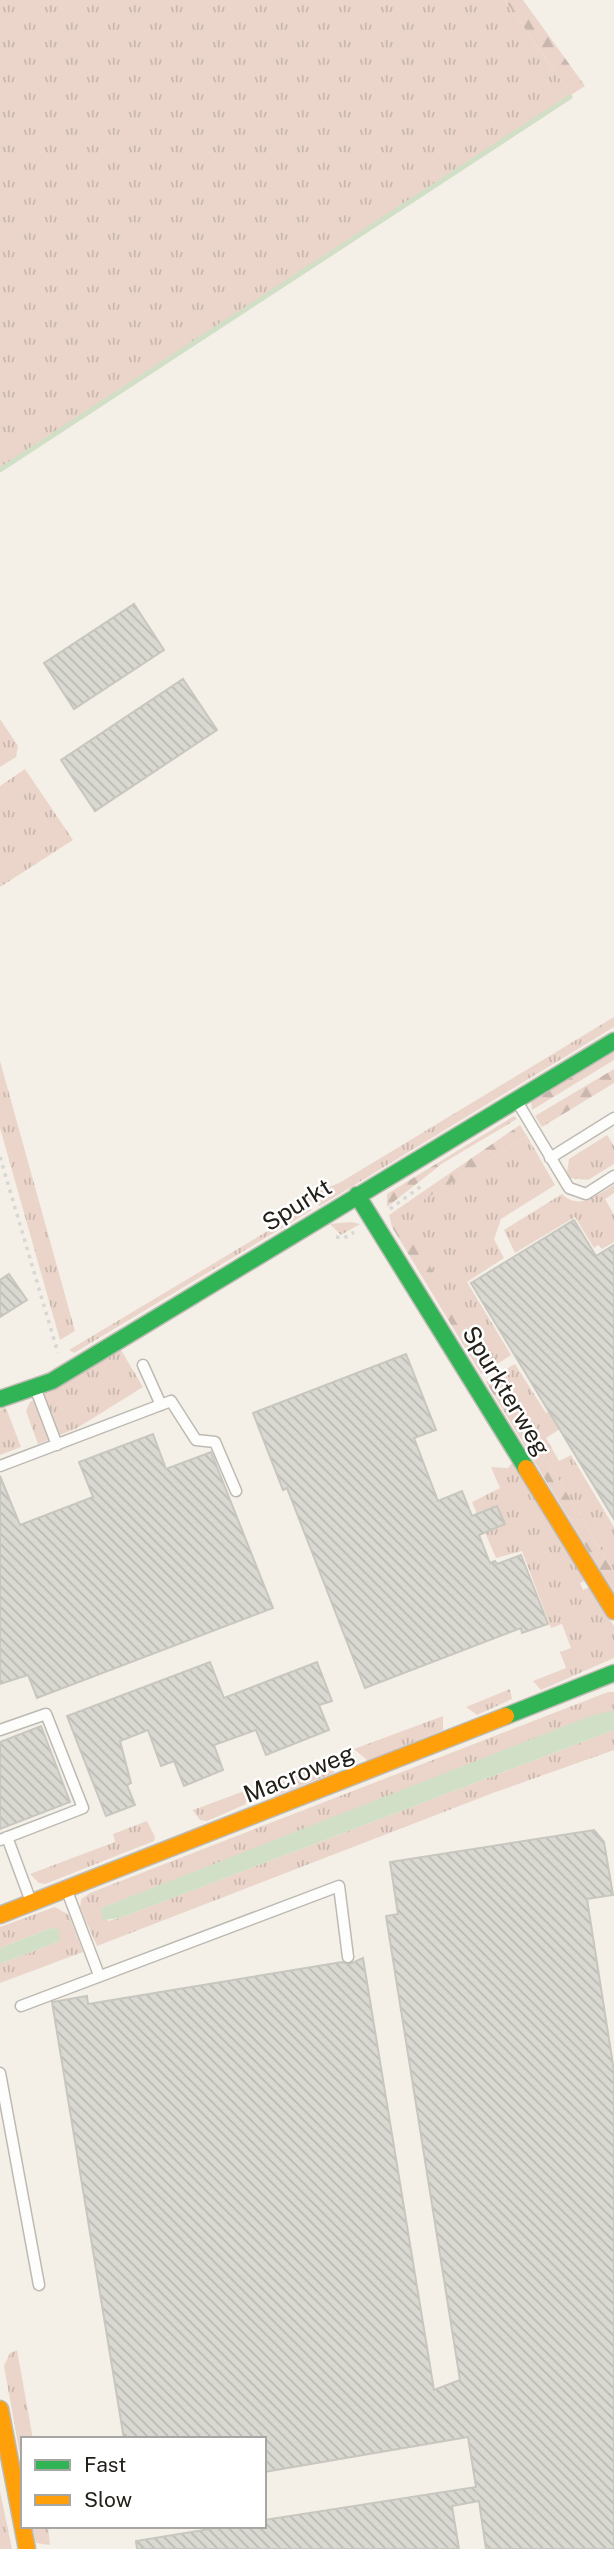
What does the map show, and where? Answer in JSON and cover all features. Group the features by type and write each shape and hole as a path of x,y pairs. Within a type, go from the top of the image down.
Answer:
{"street":[{"name":"Spurkt","path":"0,1399 36,1388 68,1371 614,1041"},
{"name":"Spurkterweg","path":"357,1195 614,1611"},
{"name":"Macroweg","path":"0,1915 614,1673"},
{"path":"0,2409 21,2518"},
{"path":"23,2528 27,2549"}],"lane":[{"path":"516,1100 569,1188 586,1194 614,1176"},
{"path":"550,1158 614,1118"},
{"path":"143,1365 161,1405"},
{"path":"36,1388 57,1445"},
{"path":"0,1466 172,1401 196,1440 215,1442 236,1490"},
{"path":"0,1730 46,1714 83,1808 4,1839 32,1903"},
{"path":"21,2006 339,1886 348,1957"},
{"path":"67,1890 99,1975"},
{"path":"0,2073 39,2285"}],"path":[{"path":"0,1157 52,1337 68,1371"}],"green space":[{"path":"0,0 505,0 571,95 0,469"},
{"path":"505,0 523,0 585,86 571,95"},
{"path":"0,719 18,746 16,757 0,767"},
{"path":"25,769 73,840 0,887 0,786"},
{"path":"614,1017 614,1027 320,1206 301,1199 341,1182"},
{"path":"614,1050 614,1060 532,1110 531,1101"},
{"path":"0,1061 75,1331 60,1340 0,1128"},
{"path":"614,1069 614,1083 542,1127 535,1116"},
{"path":"514,1116 517,1119 443,1163 387,1207 387,1194"},
{"path":"520,1125 527,1136 399,1215 491,1368 481,1374 392,1227 389,1215"},
{"path":"607,1135 614,1146 614,1164 588,1180 570,1178 567,1172 569,1159"},
{"path":"527,1136 555,1185 501,1219 494,1239 504,1258 467,1282 511,1355 491,1368 398,1215"},
{"path":"614,1185 614,1193 605,1199 614,1215 614,1242 602,1249 598,1245 594,1248 575,1217 515,1253 504,1230 562,1194 575,1201 588,1200"},
{"path":"308,1207 312,1210 74,1353 69,1350"},
{"path":"330,1224 360,1224 341,1235"},
{"path":"121,1350 143,1387 77,1428 38,1444 26,1411 30,1402"},
{"path":"515,1364 546,1413 571,1399 580,1416 546,1438 559,1461 571,1455 614,1527 614,1572 496,1375"},
{"path":"496,1375 614,1572 614,1593 486,1382"},
{"path":"6,1408 21,1447 0,1455 0,1410"},
{"path":"513,1462 586,1580 580,1583 583,1590 589,1587 614,1626 614,1658 541,1690 533,1681 566,1668 560,1652 571,1648 562,1624 551,1628 522,1551 496,1558 472,1502 500,1488 491,1467 508,1468"},
{"path":"510,1689 512,1699 477,1715 466,1707"},
{"path":"608,1692 614,1692 614,1712 101,1908 108,1921 120,1918 614,1730 614,1750 493,1793 97,1946 80,1908 81,1899 90,1893"},
{"path":"443,1716 443,1730 368,1761 354,1749"},
{"path":"337,1755 334,1773 275,1796 265,1789 263,1783"},
{"path":"247,1790 246,1804 207,1821 200,1820 193,1810"},
{"path":"147,1821 155,1837 154,1841 45,1884 39,1883 30,1874 115,1842 113,1834"},
{"path":"55,1907 69,1915 83,1952 0,1983 0,1964 60,1941 51,1928 0,1948 0,1927"},
{"path":"17,2350 33,2437 21,2437 21,2461 4,2366 10,2353"},
{"path":"0,2491 12,2549 0,2549"},
{"path":"32,2528 48,2528 50,2545 36,2543"}],"shaded area":[{"path":"614,1712 614,1730 120,1918 103,1920 101,1908 590,1716"},
{"path":"51,1928 59,1929 60,1941 0,1964 0,1948"}],"building":[{"path":"134,604 164,650 74,709 44,663"},
{"path":"183,679 217,730 95,811 61,760"},
{"path":"574,1220 596,1256 614,1245 614,1519 471,1283"},
{"path":"9,1274 27,1300 0,1317 0,1280"},
{"path":"406,1354 436,1430 414,1438 438,1501 462,1491 472,1516 497,1506 505,1524 479,1535 490,1563 495,1561 497,1564 521,1555 548,1624 522,1633 521,1628 365,1688 287,1488 283,1490 253,1413"},
{"path":"153,1434 166,1469 211,1452 273,1608 37,1698 28,1675 0,1684 0,1476 20,1525 93,1497 79,1462"},
{"path":"210,1662 224,1698 317,1662 332,1701 319,1705 329,1730 266,1755 256,1730 214,1745 223,1770 184,1786 174,1761 161,1766 148,1730 120,1741 131,1783 127,1785 135,1805 106,1816 67,1716"},
{"path":"41,1726 70,1802 0,1829 0,1742"},
{"path":"594,1830 604,1842 613,1895 587,1899 614,2071 614,2549 486,2549 479,2501 452,2506 459,2549 137,2549 136,2541 216,2528 266,2528 266,2520 476,2487 468,2437 266,2472 266,2437 124,2437 52,2002 87,1996 88,2004 342,1962 350,1964 363,1958 434,2390 460,2380 386,1916 398,1914 390,1862"}],"waterway":[{"path":"0,470 570,97"}],"traffic: fast":[{"path":"0,1399 52,1381 614,1041"},
{"path":"357,1195 526,1468"},
{"path":"506,1716 614,1673"}],"traffic: slow":[{"path":"526,1468 614,1611"},
{"path":"0,1915 506,1716"},
{"path":"0,2409 21,2518"},
{"path":"23,2528 27,2549"}]}
